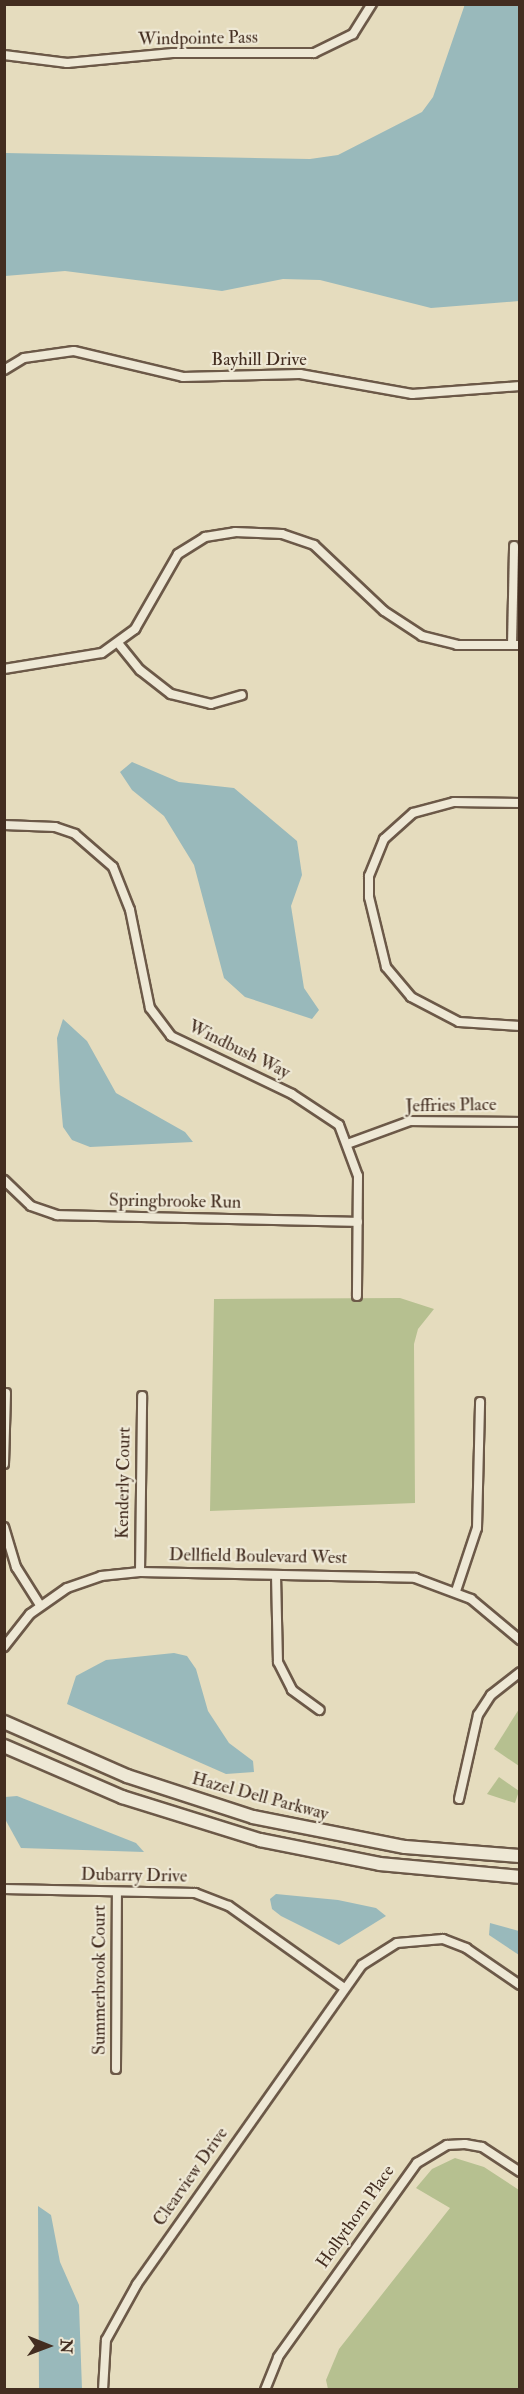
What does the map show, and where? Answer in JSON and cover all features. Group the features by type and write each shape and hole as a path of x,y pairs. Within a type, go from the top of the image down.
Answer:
{"main road":[{"name":"Hazel Dell Parkway","path":"4,1722 137,1780 261,1818 405,1847 519,1856"},
{"path":"4,1746 122,1797 260,1840 380,1864 519,1877"}],"street":[{"name":"Windpointe Pass","path":"4,55 67,63 180,52 314,54 353,34 372,4"},
{"name":"Bayhill Drive","path":"4,370 24,358 74,351 183,377 300,374 412,394 519,386"},
{"path":"4,669 88,658 118,643 147,614 171,563 189,545 217,533 262,531 314,545 384,611 422,636 457,645 516,645 514,546"},
{"path":"118,643 140,670 171,694 211,704 242,695"},
{"path":"519,803 446,803 413,813 384,839 369,876 369,897 386,967 411,997 459,1022 519,1026"},
{"name":"Windbush Way","path":"4,825 55,827 104,856 123,888 143,989 158,1022 192,1048 317,1108 350,1143 358,1176 357,1296"},
{"name":"Jeffries Place","path":"350,1143 410,1121 519,1122"},
{"name":"Springbrooke Run","path":"4,1180 31,1206 57,1215 358,1222"},
{"path":"4,1464 6,1393"},
{"name":"Kenderly Court","path":"140,1572 142,1396"},
{"path":"456,1591 477,1528 480,1402"},
{"path":"4,1527 13,1560 40,1605"},
{"name":"Dellfield Boulevard West","path":"4,1647 40,1605 92,1578 140,1572 400,1576 456,1591 488,1610 519,1640"},
{"path":"276,1575 278,1662 292,1690 320,1710"},
{"path":"459,1799 478,1715 491,1695 519,1672"},
{"name":"Dubarry Drive","path":"4,1889 117,1892 213,1898 340,1991"},
{"name":"Summerbrook Court","path":"116,2069 117,1892"},
{"name":"Clearview Drive","path":"103,2390 102,2361 115,2320 340,1991 384,1948 420,1938 466,1948 519,1985"},
{"name":"Hollythorn Place","path":"266,2390 278,2357 417,2163 447,2145 465,2144 482,2147 519,2172"}],"green space":[{"path":"400,1298 434,1309 418,1329 414,1344 415,1503 210,1511 214,1299"},
{"path":"519,1709 519,1766 494,1749"},
{"path":"499,1777 519,1791 515,1803 487,1794"},
{"path":"455,2158 484,2167 519,2190 519,2389 328,2389 326,2380 339,2349 450,2208 416,2188 432,2169"}],"water":[{"path":"465,4 519,5 519,301 431,308 320,280 283,279 222,291 65,271 5,276 5,153 310,159 338,155 422,112 433,97"},
{"path":"132,762 179,782 234,788 297,841 302,875 291,906 304,988 319,1010 312,1019 245,997 224,978 194,865 164,816 132,790 120,772"},
{"path":"63,1019 87,1041 116,1093 185,1132 193,1142 90,1147 72,1140 63,1127 60,1093 57,1038"},
{"path":"174,1653 187,1656 196,1669 208,1711 229,1743 253,1761 254,1772 226,1774 67,1704 76,1676 106,1660"},
{"path":"17,1796 136,1843 144,1852 21,1848 5,1819 5,1797"},
{"path":"276,1894 338,1900 376,1908 386,1916 339,1945 281,1916 272,1909 270,1899"},
{"path":"490,1923 519,1931 519,1955 489,1935"},
{"path":"38,2206 51,2215 60,2262 79,2305 82,2389 39,2389"}]}
